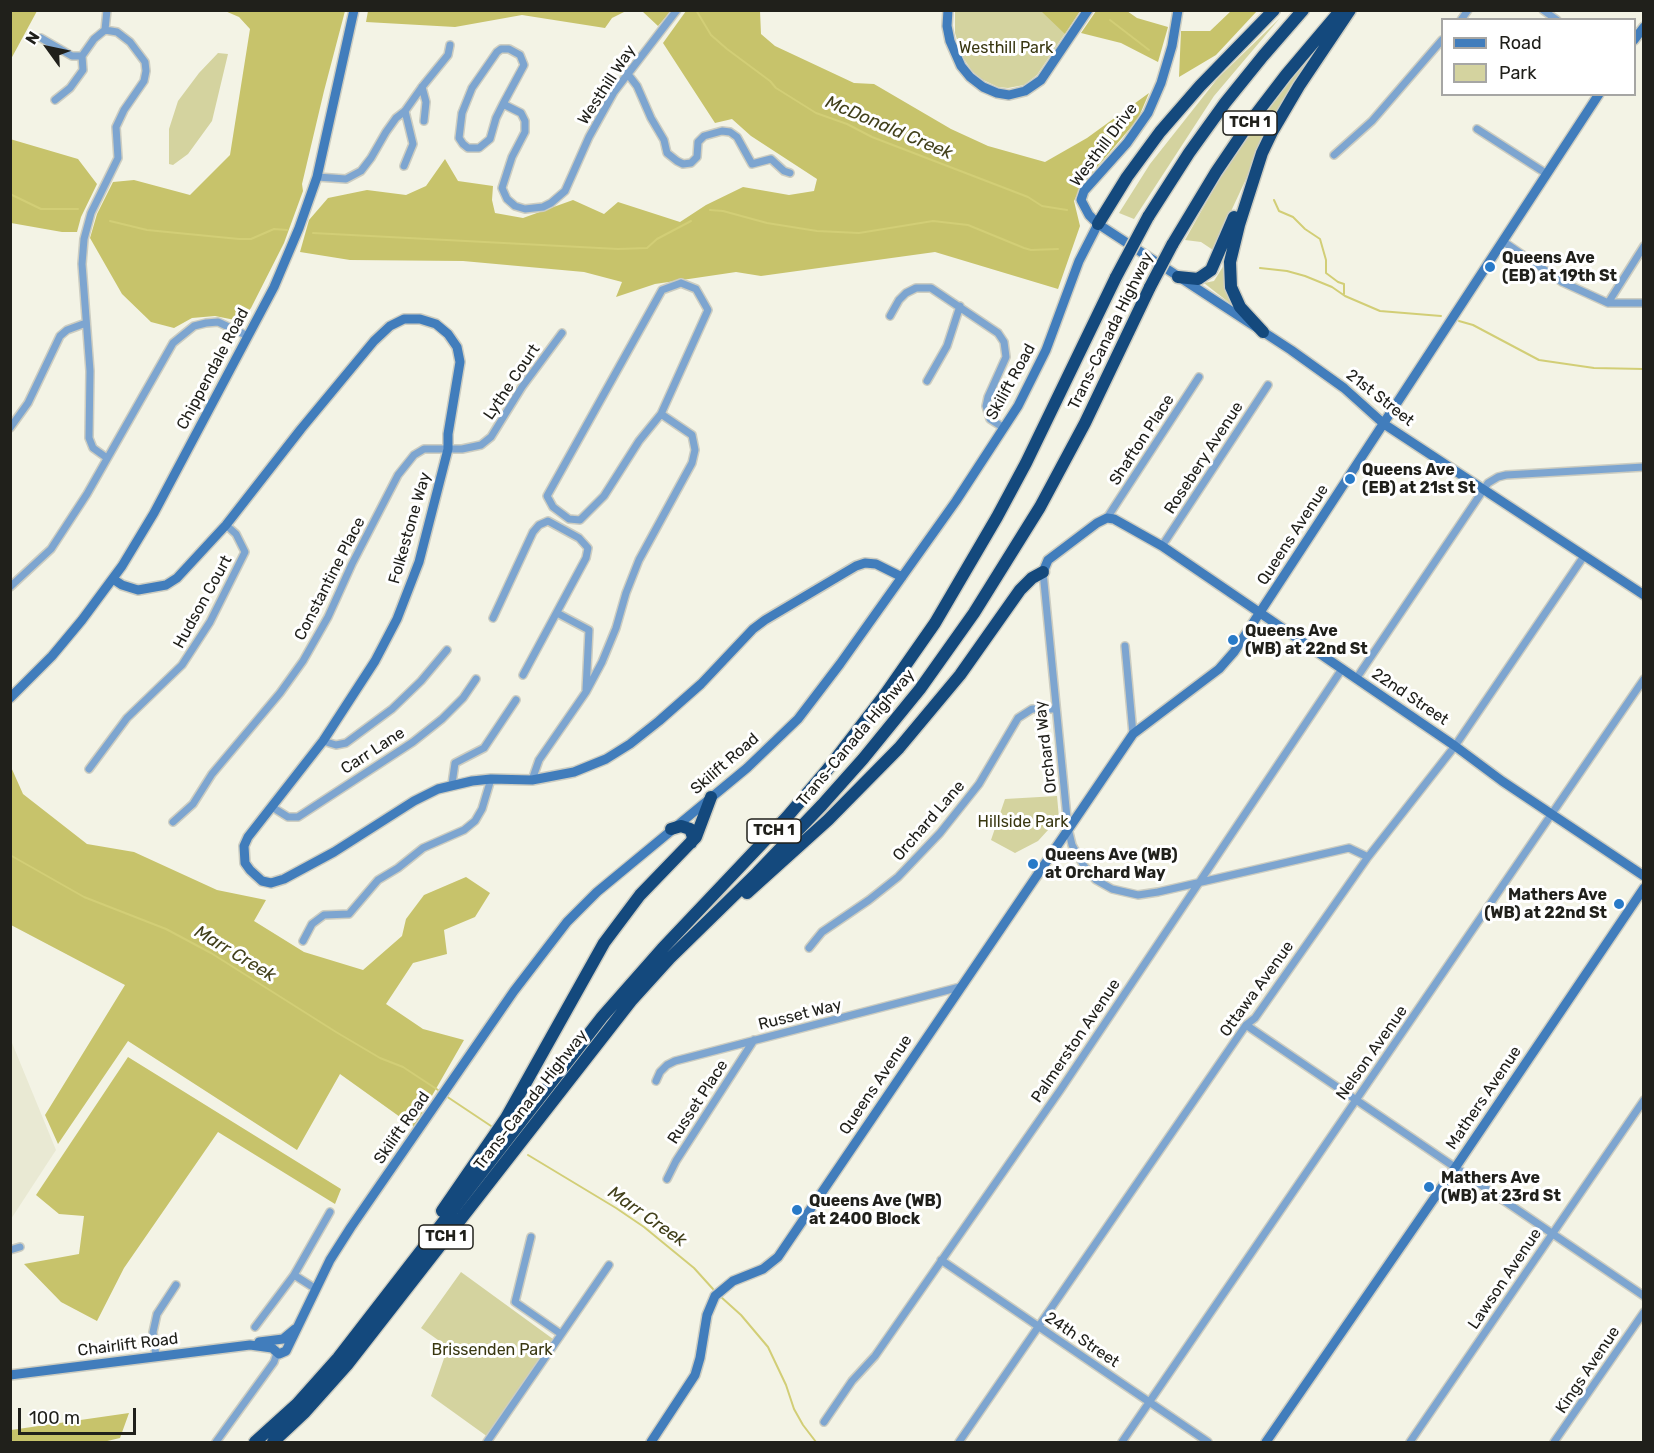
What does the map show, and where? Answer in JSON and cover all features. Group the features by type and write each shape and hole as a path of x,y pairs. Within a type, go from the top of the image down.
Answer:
{"highway":[{"path":"1098,224 1127,177 1160,132 1274,10"},
{"name":"Trans-Canada Highway","path":"255,1443 297,1404 358,1334 602,1017 662,949 767,839 865,722 940,615 997,518 1148,217 1189,153 1226,103 1303,10"},
{"name":"Trans-Canada Highway","path":"273,1443 305,1412 347,1365 598,1040 670,958 758,873 822,805 882,736 944,656 996,579 1056,479 1150,287 1172,245 1216,172 1286,75 1341,10"},
{"path":"1178,277 1198,279 1211,270 1262,153 1299,86 1350,10"},
{"path":"1262,153 1233,247 1229,275 1231,287 1240,307 1263,332"},
{"path":"670,958 797,850 876,771 920,724 960,675 1020,590 1032,578 1043,572"},
{"path":"358,1334 506,1118 581,982 616,926 640,895 690,844 701,828 711,797"},
{"path":"671,829 681,826 690,830 693,837 690,844"}],"street":[{"path":"55,100 70,88 83,70 82,56 94,39 105,30 106,10"},
{"name":"Westhill Way","path":"504,104 521,113 526,125 502,188 507,199 514,206 525,209 543,207 558,198 569,182 594,127 627,73 677,10"},
{"path":"948,10 947,26 950,41 961,66 982,87 992,92 1009,95 1025,91 1041,80 1088,10"},
{"name":"Westhill Drive","path":"1098,224 1089,215 1081,200 1084,191 1127,143 1148,112 1161,83 1172,46 1178,10"},
{"name":"Chippendale Road","path":"10,698 59,647 113,579 154,513 282,269 317,177 353,12"},
{"path":"105,30 117,32 130,42 145,62 146,71 144,81 124,110 116,127 118,158 91,213 84,239 82,264 90,371 89,438 93,448 107,458"},
{"path":"41,38 72,56 82,56"},
{"path":"1334,155 1372,121 1441,42"},
{"path":"317,177 337,180 354,176 371,158 396,118 405,111 448,55 450,45"},
{"path":"505,48 520,55 524,65 504,104 496,118 488,143 476,150 463,144 458,133 468,96 493,56 505,48"},
{"path":"627,73 637,86 664,140 667,153 677,161 683,164 691,163 697,157 698,142 704,136 722,131 730,132 737,138 752,164 771,159 784,171 790,173"},
{"path":"422,87 426,102 424,121"},
{"name":"Queens Avenue","path":"651,1443 695,1375 700,1358 706,1315 716,1296 721,1289 733,1281 763,1269 778,1257 1133,734 1219,669 1234,652 1598,96"},
{"path":"404,166 413,144 405,111"},
{"path":"1478,129 1547,174"},
{"name":"21st Street","path":"1098,224 1344,388 1384,424 1644,595"},
{"name":"Skilift Road","path":"279,1346 303,1317 330,1260 351,1227 546,948 567,922 597,892 747,768 818,695 956,501 1018,406 1040,366 1079,261 1098,224"},
{"path":"1504,242 1562,282 1608,303 1644,303"},
{"path":"1608,303 1644,246"},
{"path":"681,283 696,289 708,310 661,414 639,441 604,496 580,520 569,519 553,507 547,496 662,290 681,283"},
{"path":"890,316 902,296 921,287 936,290 994,329 1004,342 1006,357 986,406 990,419 1004,428"},
{"path":"927,381 947,346 960,306"},
{"name":"Folkestone Way","path":"113,579 122,585 138,590 166,585 177,578 226,525 301,429 374,341 390,326 404,319 420,319 436,324 448,334 457,347 460,362 448,434 448,448 419,562 397,619 375,661 323,741 244,846 245,863 250,870 262,881 271,883 284,879 334,852 414,801 438,789 453,784 491,779 532,780 591,767 630,744 701,684 765,620 856,566 865,563 876,564 902,577"},
{"path":"10,587 51,549 87,494 173,343 194,327 219,322 248,336"},
{"path":"10,428 28,403 60,336 67,330 86,323"},
{"name":"Lythe Court","path":"448,448 462,449 481,445 491,437 522,387 562,333"},
{"name":"Shafton Place","path":"1107,518 1199,377"},
{"name":"Rosebery Avenue","path":"1162,546 1269,385"},
{"path":"532,780 539,760 586,692 602,662 639,560 692,463 695,450 692,435 661,414"},
{"name":"Constantine Place","path":"173,822 193,804 212,774 280,693 303,661 328,617 352,564 398,476 414,455 424,449 448,448"},
{"path":"1356,678 1488,483 1506,475 1644,467"},
{"path":"1043,572 1048,560 1107,518"},
{"name":"22nd Street","path":"1107,518 1114,519 1162,546 1644,876"},
{"path":"493,618 533,532 539,525 548,521 579,538 588,548 586,558 523,675"},
{"name":"Hudson Court","path":"89,770 127,718 182,665 210,622 245,552 236,534 226,525"},
{"name":"Ottawa Avenue","path":"959,1443 1246,1025 1255,1018 1368,857 1455,746 1584,556"},
{"name":"Orchard Way","path":"1043,572 1068,828 1072,845 1084,866 1096,880 1112,889 1138,895 1348,848 1368,857"},
{"path":"557,613 589,630 586,692"},
{"path":"1125,646 1133,734"},
{"path":"323,741 336,745 346,743 392,709 421,681 447,650"},
{"name":"Palmerston Avenue","path":"824,1422 852,1380 875,1356 1061,1089 1342,669"},
{"name":"Carr Lane","path":"272,807 288,817 298,817 413,742 442,719 463,698 476,679"},
{"name":"Nelson Avenue","path":"1122,1443 1644,679"},
{"path":"453,784 455,763 484,748 516,700"},
{"name":"Orchard Lane","path":"809,948 822,932 898,877 940,832 979,784 1018,718 1032,709 1055,709"},
{"path":"303,941 312,924 324,915 349,914 378,880 398,868 423,848 464,830 475,821 482,810 491,779"},
{"name":"Mathers Avenue","path":"1266,1443 1644,888"},
{"name":"Russet Way","path":"656,1081 660,1072 675,1061 960,987"},
{"path":"1246,1025 1644,1296"},
{"name":"Russet Place","path":"667,1179 676,1161 754,1040"},
{"name":"Lawson Avenue","path":"1410,1443 1644,1100"},
{"path":"255,1327 294,1275 330,1212"},
{"path":"531,1237 515,1302 561,1334"},
{"path":"10,1250 20,1247"},
{"name":"24th Street","path":"941,1260 1208,1443"},
{"path":"488,1443 609,1265"},
{"path":"294,1275 316,1289"},
{"path":"156,1357 153,1332 157,1314 176,1285"},
{"name":"Kings Avenue","path":"1554,1443 1644,1312"},
{"name":"Chairlift Road","path":"10,1375 250,1345 263,1341 279,1346"},
{"path":"216,1443 274,1362 279,1346"}],"shaded area":[{"path":"368,10 626,11 612,18 605,28 522,15 455,27 366,22"},
{"path":"10,11 37,11 11,59"},
{"path":"225,11 345,11 302,184 303,191 284,243 251,308 243,318 235,320 215,316 192,318 174,328 151,322 122,294 90,238 97,214 113,182 134,180 190,195 230,155 250,29 239,17"},
{"path":"642,11 671,11 658,26"},
{"path":"686,11 760,11 761,34 775,46 854,83 874,84 951,129 988,146 1045,162 1087,138 1149,93 1138,119 1082,185 1074,201 1080,226 1058,289 935,252 761,276 736,272 655,284 616,297 622,282 584,272 463,261 350,260 300,252 309,220 328,198 367,190 406,195 426,186 445,159 458,181 493,186 492,200 495,213 523,218 573,200 604,214 618,202 680,222 706,205 743,187 789,195 814,191 817,179 751,136 732,119 715,123 663,43"},
{"path":"1041,11 1080,11 1065,34"},
{"path":"1096,11 1127,11 1137,18 1168,27 1158,62 1121,43 1081,33"},
{"path":"1231,11 1257,11 1216,55 1179,77 1181,31 1210,31"},
{"path":"10,139 78,159 97,184 81,217 77,232 62,232 11,223"},
{"path":"11,767 23,794 87,844 134,852 217,890 266,900 254,921 304,952 363,970 402,936 406,919 424,895 466,877 490,893 475,917 444,930 447,954 413,963 386,1004 423,1029 464,1040 414,1127 340,1074 297,1150 128,1041 58,1144 45,1115 125,985 11,925"},
{"path":"10,1038 56,1150 11,1219"},
{"path":"128,1057 341,1189 335,1204 218,1132 124,1268 97,1321 61,1302 24,1264 79,1254 84,1216 59,1214 36,1195"},
{"path":"129,1413 120,1438 103,1442 11,1442 11,1430"}],"green space":[{"name":"Westhill Park","path":"955,11 1080,11 1037,75 1024,85 1008,88 998,87 981,79 972,71 962,56 955,33"},
{"path":"1280,18 1214,96 1134,219 1119,213 1150,164 1218,78"},
{"path":"218,53 228,54 212,121 188,154 173,165 169,164 169,129 178,101"},
{"path":"1303,63 1308,67 1266,136 1213,250 1201,242 1185,240 1226,167"},
{"path":"1224,265 1232,305 1204,283 1214,281"},
{"name":"Hillside Park","path":"1057,796 1059,818 1038,841 1015,853 991,840 1005,799"},
{"name":"Brissenden Park","path":"461,1272 553,1339 488,1437 431,1396 448,1347 421,1328"}],"waterway":[{"name":"McDonald Creek","path":"696,10 711,35 727,49 776,88 816,113 1028,197 1042,206 1067,210"},
{"path":"1110,20 1149,50"},
{"path":"10,194 41,209 78,209"},
{"path":"1274,200 1279,211 1293,217 1320,239 1326,260 1326,273 1344,284 1344,294"},
{"path":"710,210 817,231 859,233 933,221 968,225 1031,250 1058,249"},
{"path":"110,221 147,230 239,239 251,239 274,229 287,230"},
{"path":"313,233 618,249 647,248 657,239 691,221"},
{"name":"McDonald Creek","path":"1260,268 1305,276 1380,311 1441,316"},
{"name":"McDonald Creek","path":"1459,321 1473,325 1539,360 1594,368 1644,369"},
{"name":"Marr Creek","path":"10,855 84,897 166,929 211,953 336,1032 380,1058 403,1067 438,1090"},
{"name":"Marr Creek","path":"446,1096 494,1128"},
{"name":"Marr Creek","path":"528,1155 644,1227 694,1268 713,1289"},
{"name":"Marr Creek","path":"721,1297 741,1315 768,1347 786,1385 794,1409 816,1442"}],"place":[{"name":"Queens Ave (EB) at 19th St","path":"1490,267"},
{"name":"Queens Ave (EB) at 21st St","path":"1350,479"},
{"name":"Queens Ave (WB) at 22nd St","path":"1233,640"},
{"name":"Queens Ave (WB) at Orchard Way","path":"1033,864"},
{"name":"Mathers Ave (WB) at 22nd St","path":"1619,904"},
{"name":"Mathers Ave (WB) at 23rd St","path":"1429,1187"},
{"name":"Queens Ave (WB) at 2400 Block","path":"797,1210"}]}
